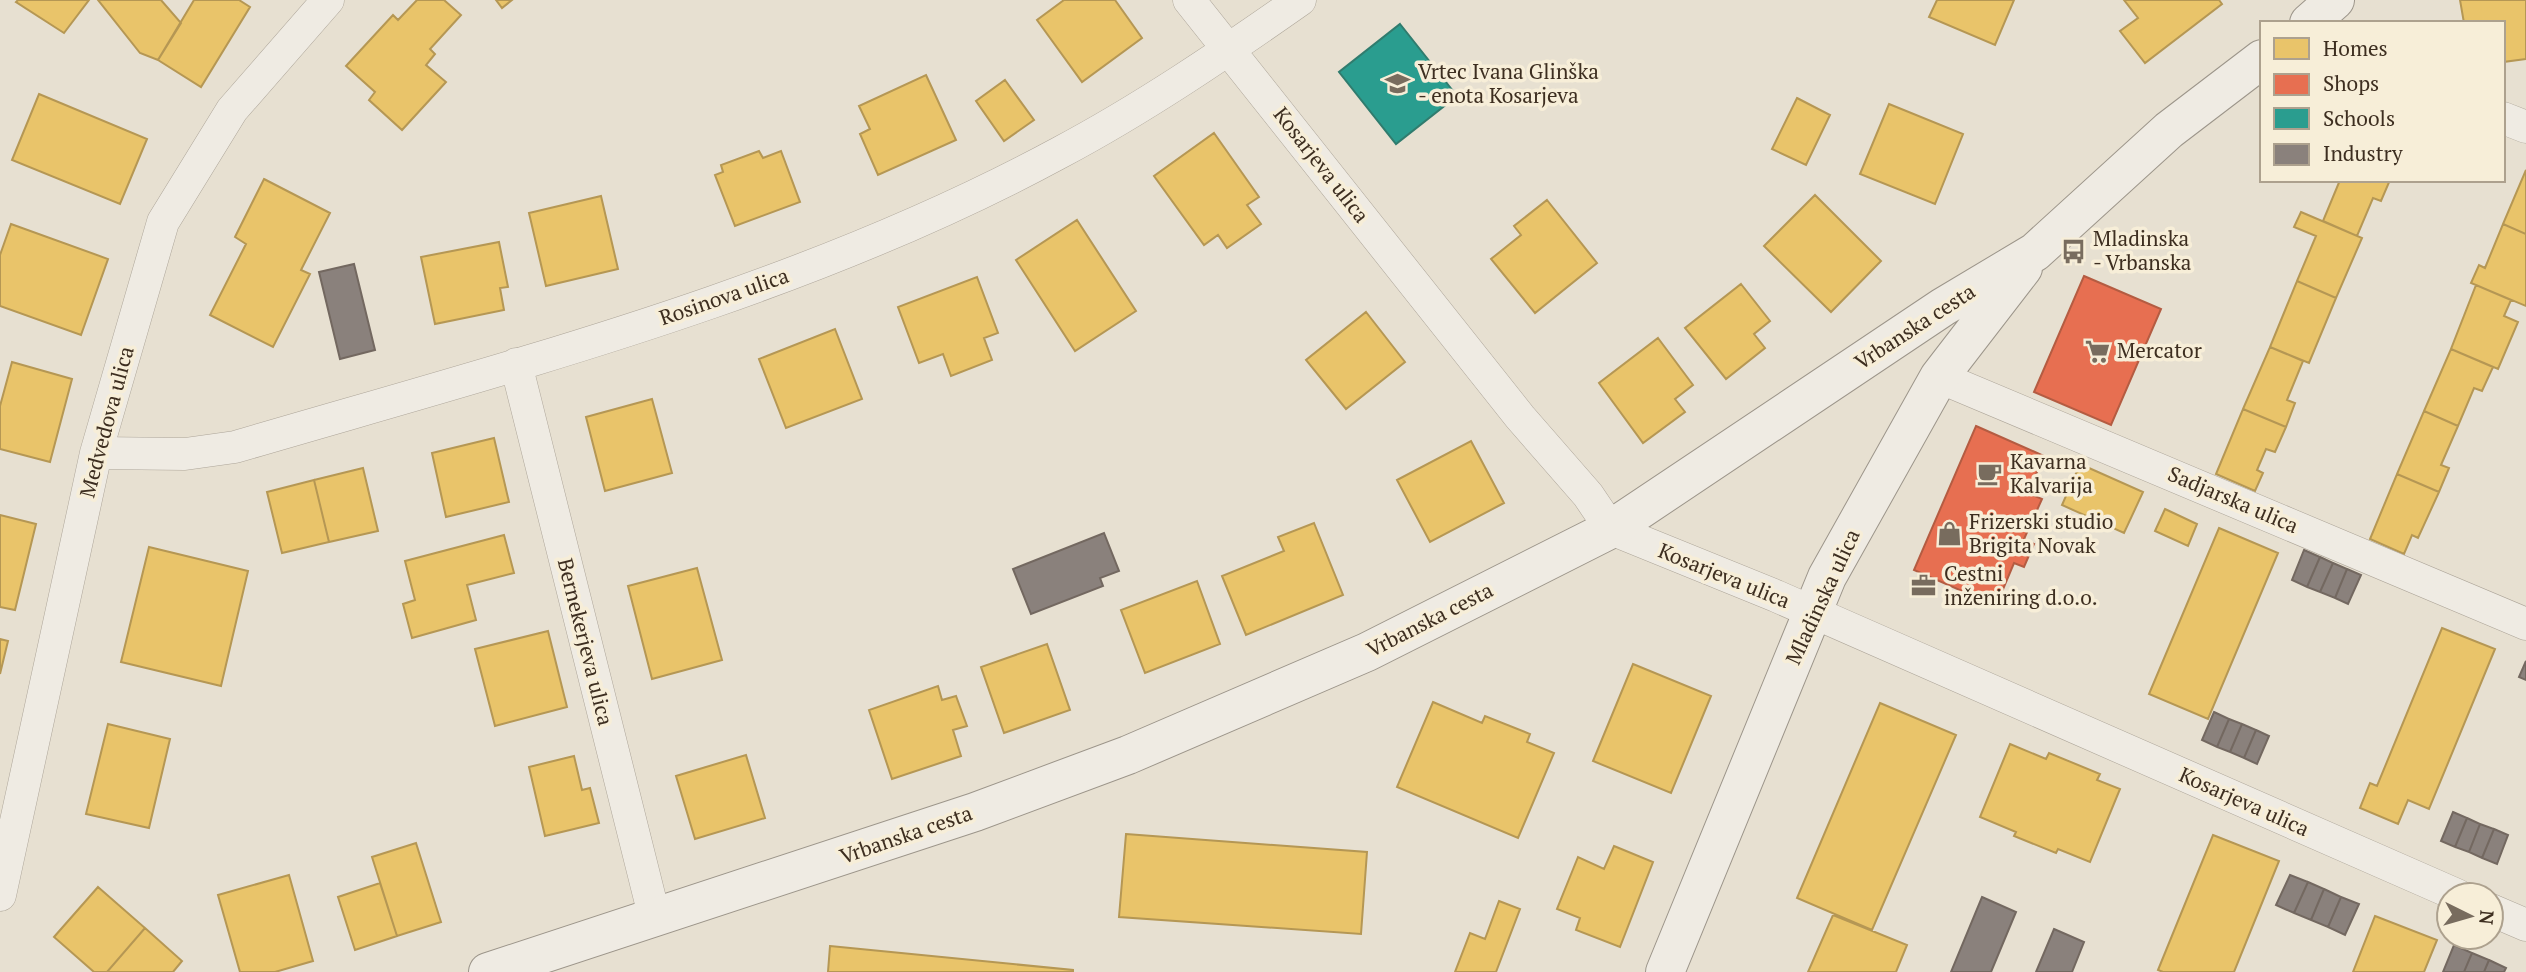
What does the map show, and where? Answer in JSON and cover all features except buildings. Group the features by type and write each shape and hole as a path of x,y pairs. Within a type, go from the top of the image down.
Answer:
{"street":[{"name":"Medvedova ulica","path":"0,895 96,453 163,222 232,110 328,0"},
{"name":"Kosarjeva ulica","path":"1189,0 1520,416 1588,495 1611,529 1776,596 2435,885"},
{"name":"Rosinova ulica","path":"96,453 185,454 235,447 667,317 807,268 946,208 1060,153 1229,49 1300,0"},
{"path":"2311,21 2334,0"},
{"name":"Vrbanska cesta","path":"488,972 975,812 1128,755 1367,652 1611,529 1943,307 2035,252 2169,130 2260,61"},
{"path":"2505,119 2526,127"},
{"name":"Mladinska ulica","path":"1665,972 1827,577 1938,377 2035,252"},
{"name":"Bernekerjeva ulica","path":"516,364 655,919"},
{"name":"Sadjarska ulica","path":"1938,377 2526,625"},
{"path":"2505,916 2526,925"}],"place":[{"name":"Vrtec Ivana Glinška - enota Kosarjeva","path":"1398,84"},
{"name":"Mladinska - Vrbanska","path":"2073,251"},
{"name":"Mercator","path":"2097,351"},
{"name":"Kavarna Kalvarija","path":"1990,474"},
{"name":"Frizerski studio Brigita Novak","path":"1949,534"},
{"name":"Cestni inženiring d.o.o.","path":"1924,586"}]}
